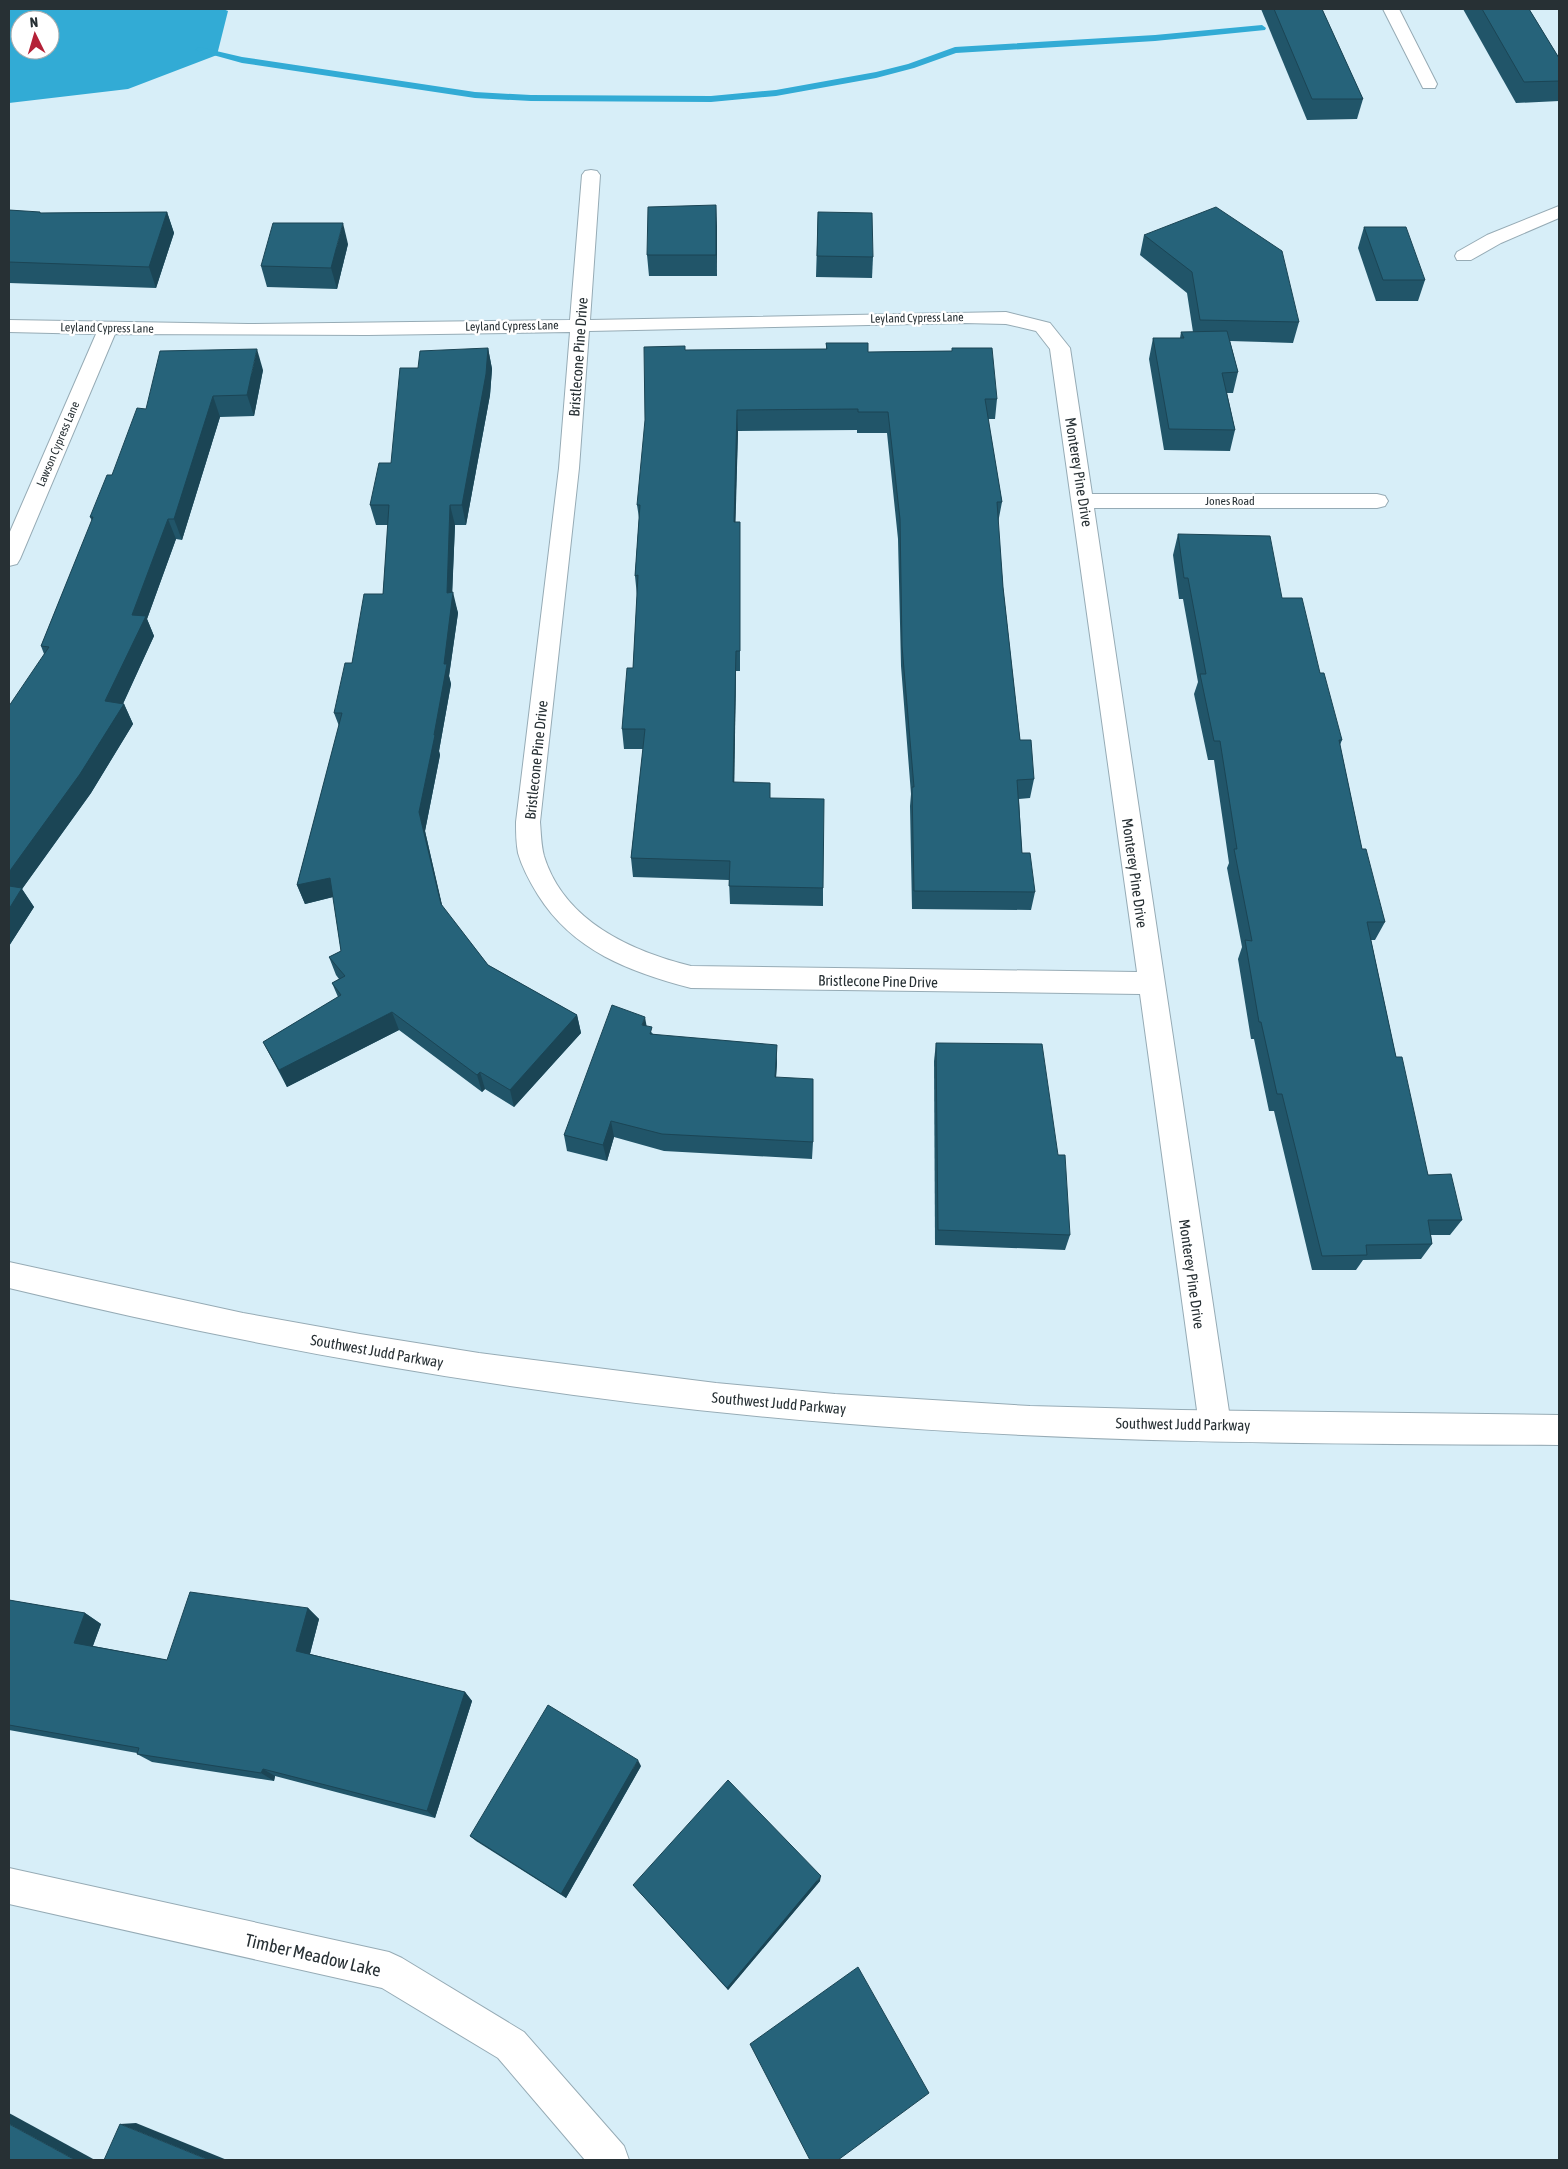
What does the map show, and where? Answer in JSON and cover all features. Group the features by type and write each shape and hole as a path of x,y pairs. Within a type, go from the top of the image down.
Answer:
{"main road":[{"path":"1391,9 1429,84"},
{"name":"Bristlecone Pine Drive","path":"591,176 569,468 528,822 531,853 542,881 560,908 580,930 610,950 648,967 690,977 1150,983"},
{"path":"1464,256 1494,239 1559,211"},
{"name":"Leyland Cypress Lane","path":"9,326 108,329 355,329 964,317 1006,318 1043,327"},
{"name":"Monterey Pine Drive","path":"1043,327 1060,348 1084,501 1150,983 1215,1425"},
{"name":"Lawson Cypress Lane","path":"9,559 108,329"},
{"name":"Jones Road","path":"1084,501 1377,501"},
{"name":"Southwest Judd Parkway","path":"9,1275 85,1294 392,1356 513,1373 806,1407 958,1418 1215,1425 1559,1430"},
{"name":"Timber Meadow Lake","path":"9,1886 389,1972 512,2045 610,2160"}],"water":[{"path":"9,9 223,9 228,11 217,55 128,89 9,103"}],"building":[{"path":"1274,9 1322,9 1363,99 1312,99"},
{"path":"1482,9 1529,9 1559,58 1559,81 1524,82"},
{"path":"716,205 716,255 647,255 648,207"},
{"path":"1216,207 1282,251 1299,322 1200,320 1192,272 1144,235"},
{"path":"9,210 40,213 167,212 149,267 9,262"},
{"path":"818,212 872,213 873,257 817,256"},
{"path":"273,223 343,223 331,268 261,266"},
{"path":"1364,227 1406,227 1425,280 1383,280"},
{"path":"1227,331 1238,372 1222,373 1235,430 1169,429 1153,338 1184,338 1181,332"},
{"path":"826,343 868,343 868,352 952,351 952,348 992,348 997,399 985,399 1002,502 997,502 1003,587 1020,740 1031,740 1034,779 1017,780 1022,853 1030,853 1035,892 914,891 912,787 914,787 902,646 900,519 888,412 858,412 858,409 737,410 734,522 740,522 740,651 736,651 733,782 770,783 770,798 824,799 823,888 729,886 730,861 631,858 645,729 622,729 627,668 633,668 638,575 635,576 640,505 637,505 645,420 644,347 685,346 685,350 827,349"},
{"path":"488,348 486,374 462,505 450,505 447,593 453,592 444,664 447,664 419,812 441,904 488,965 577,1015 510,1090 480,1072 477,1075 392,1012 279,1070 263,1042 341,995 332,983 345,976 329,957 341,951 330,878 297,885 342,713 334,713 345,663 352,663 364,594 383,594 389,505 370,505 379,463 391,463 400,368 418,368 420,351"},
{"path":"257,349 247,395 213,396 174,519 168,519 132,615 146,616 105,701 124,704 80,774 9,872 9,706 49,647 41,646 93,517 90,517 107,475 112,475 137,408 146,409 160,351"},
{"path":"1178,534 1270,536 1282,598 1302,598 1320,673 1324,673 1342,740 1339,740 1362,849 1366,849 1385,922 1367,922 1396,1057 1402,1057 1428,1175 1451,1174 1462,1220 1428,1220 1432,1244 1366,1245 1367,1255 1322,1256 1282,1094 1277,1094 1261,1022 1259,1022 1245,940 1252,941 1234,849 1237,849 1220,741 1214,741 1200,674 1206,674 1188,578 1184,578"},
{"path":"9,886 22,888 9,909"},
{"path":"612,1005 645,1017 642,1025 652,1027 650,1034 777,1045 775,1077 813,1079 813,1142 662,1134 611,1121 603,1145 564,1135"},
{"path":"936,1043 1042,1044 1058,1155 1065,1155 1070,1235 938,1230"},
{"path":"190,1592 308,1608 296,1651 465,1692 427,1811 263,1769 261,1773 137,1754 139,1748 9,1725 9,1600 85,1613 74,1643 167,1660"},
{"path":"548,1705 638,1760 561,1894 470,1836"},
{"path":"728,1780 821,1876 727,1988 633,1885"},
{"path":"858,1967 929,2093 838,2160 810,2160 750,2044"},
{"path":"9,2124 75,2160 9,2160"},
{"path":"120,2124 209,2160 104,2160"}],"waterway":[{"path":"199,50 242,60 475,95 531,98 711,99 776,93 876,75 911,66 955,50 1155,38 1262,28"}]}
